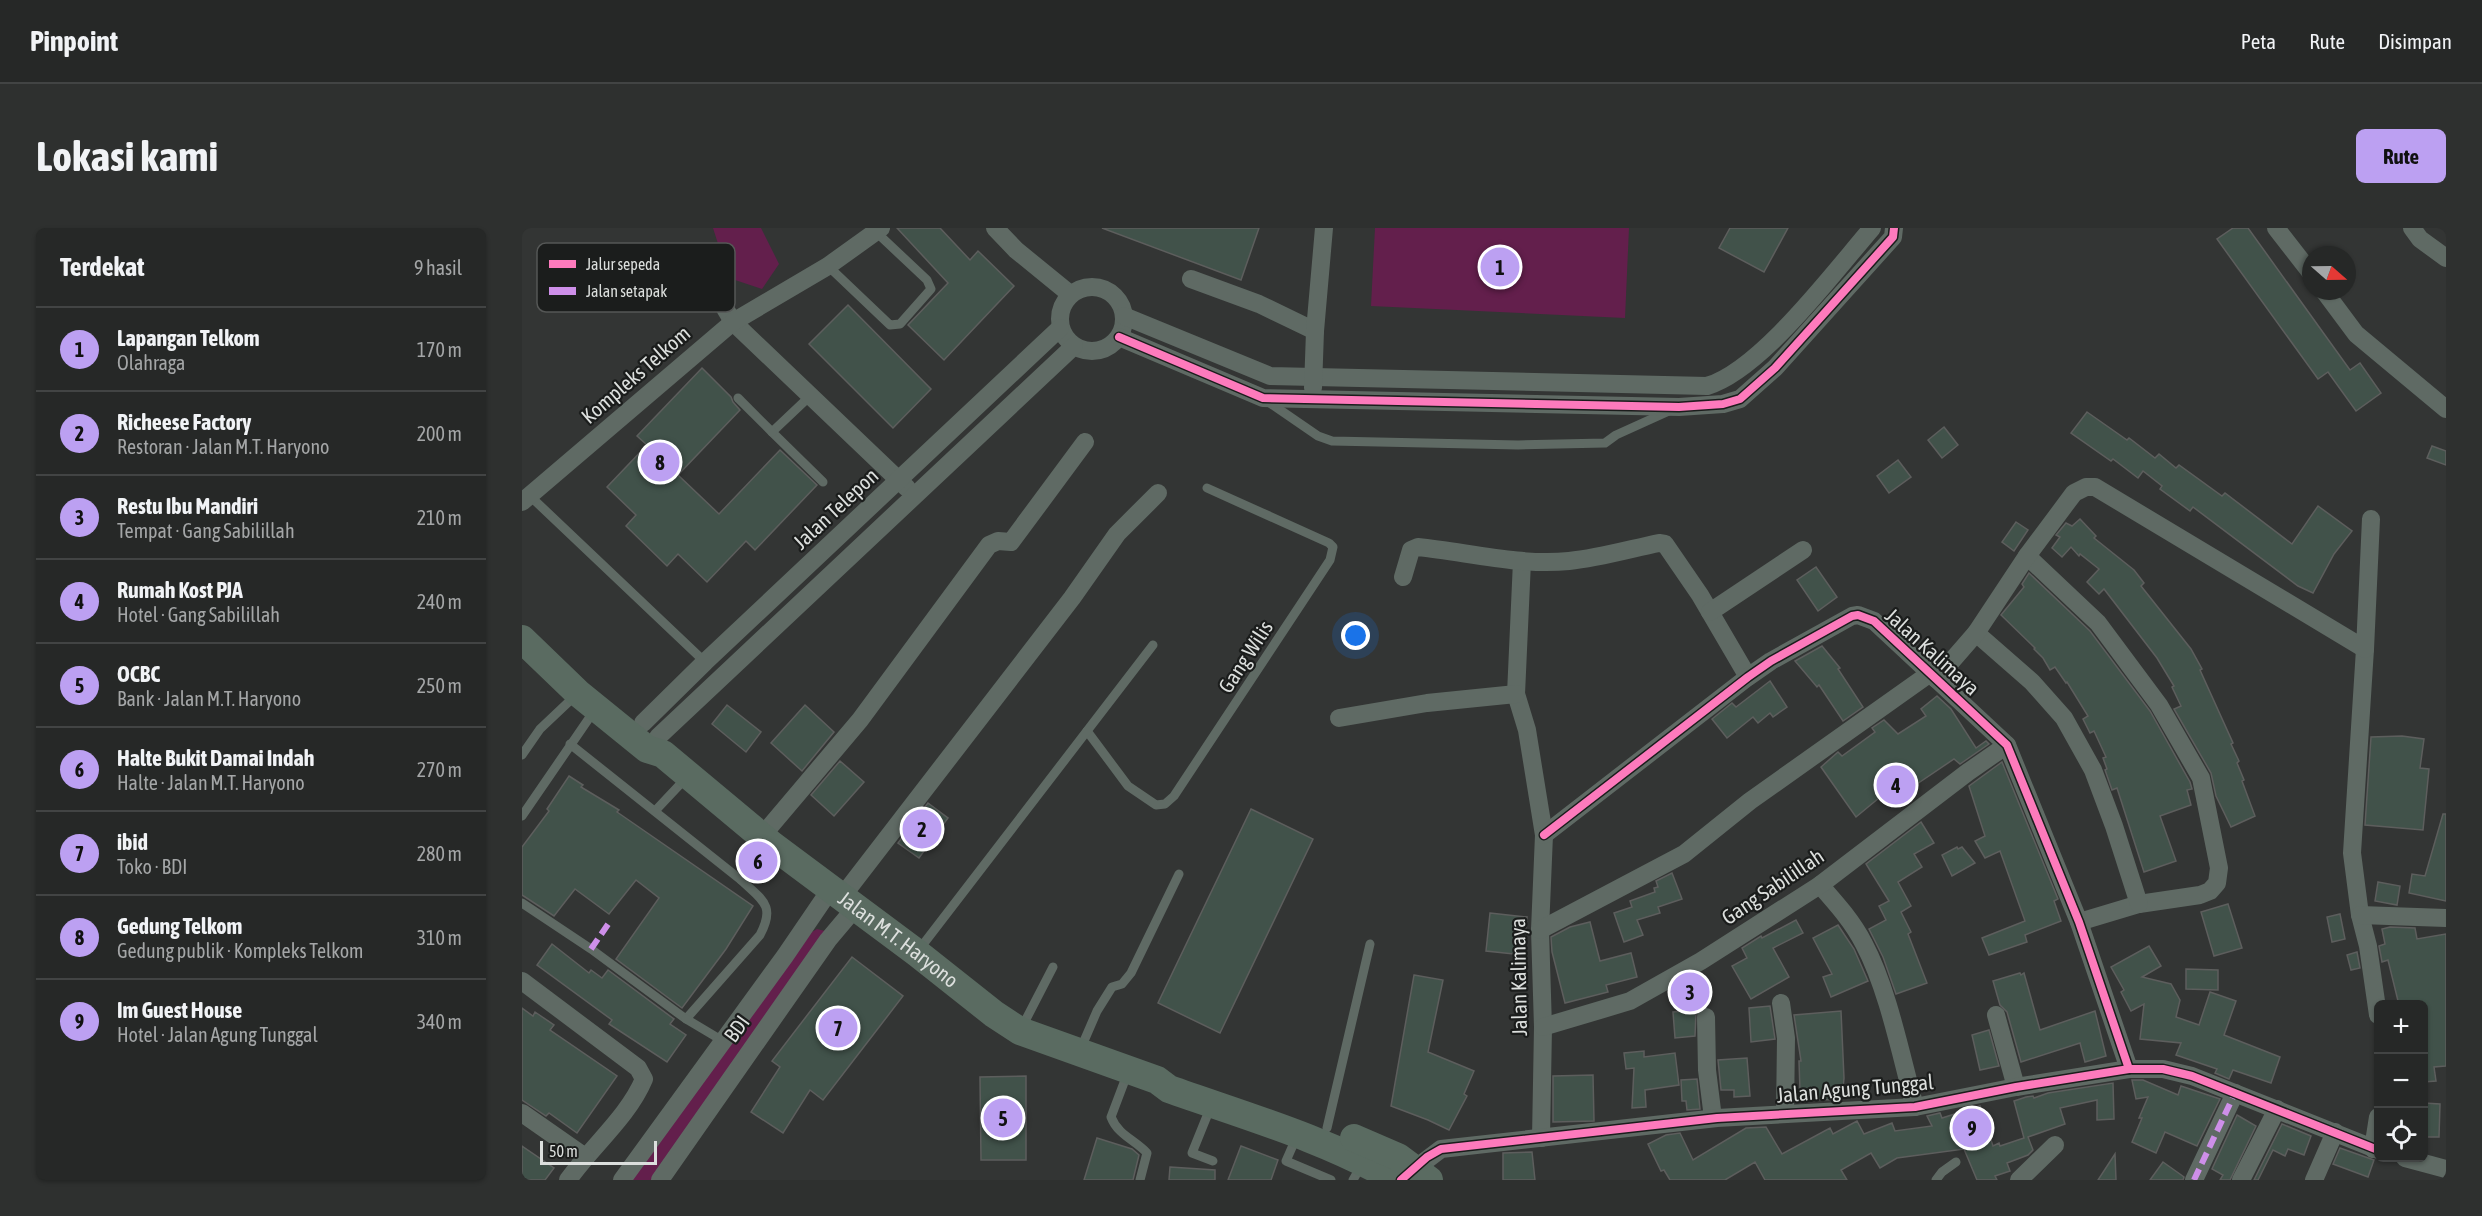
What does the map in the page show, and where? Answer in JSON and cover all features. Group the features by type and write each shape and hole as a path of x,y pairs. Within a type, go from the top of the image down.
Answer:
{"main road":[{"name":"Jalan M.T. Haryono","path":"522,617 583,673 687,776 767,841 917,953 994,1014 1020,1031 1157,1080 1169,1089 1297,1135 1359,1171 1410,1177"},
{"name":"Jalan M.T. Haryono","path":"522,639 588,700 649,740"},
{"name":"Jalan M.T. Haryono","path":"1157,1080 1172,1079 1213,1090 1373,1145 1410,1177"}],"street":[{"path":"995,228 1016,250 1070,294"},
{"path":"1313,399 1315,331 1324,228"},
{"path":"1124,316 1270,376 1707,386 1723,381 1736,373 1790,323 1872,228"},
{"path":"1119,337 1263,398 1679,407 1723,404 1740,399 1775,368 1893,237 1894,228"},
{"path":"2276,228 2302,261"},
{"path":"2412,228 2420,239 2446,258"},
{"name":"Kompleks Telkom","path":"526,499 733,322 828,266 878,230"},
{"path":"1191,279 1259,303 1315,331"},
{"path":"1092,286 1104,288 1121,304 1124,316 1123,327 1119,337 1110,346 1098,351 1086,351 1065,339 1060,328 1060,309 1070,294 1081,288 1092,286"},
{"path":"2331,300 2356,334 2446,409"},
{"path":"727,312 733,322 809,397 915,497"},
{"path":"1790,323 1806,334"},
{"name":"Jalan Telepon","path":"649,740 705,662 1060,328"},
{"path":"649,740 915,497 1074,346"},
{"path":"1263,398 1270,376"},
{"path":"1679,386 1679,407"},
{"path":"767,841 990,545 998,541 1011,542 1084,442"},
{"path":"1540,930 1684,854 1750,801 1932,676 1976,633 2027,556 2074,493 2086,487 2095,487 2365,649"},
{"path":"622,1180 723,1041 842,898 1072,598 1117,534 1158,493"},
{"path":"2371,519 2352,853 2360,915 2368,946 2377,1000"},
{"path":"1403,577 1414,547 1463,551 1522,561 1569,561 1659,543 1665,544 1710,612 1748,676"},
{"path":"1710,612 1803,550"},
{"path":"2027,556 2098,623 2159,705 2200,778 2219,868 2217,883 2210,891 2200,895 2139,904 2079,922"},
{"path":"1522,561 1516,694 1527,730 1544,835"},
{"name":"Jalan Kalimaya","path":"1541,1138 1543,1027 1540,930 1544,835 1748,676 1771,661 1858,615 1874,621 2007,746 2079,922 2129,1069"},
{"path":"1976,633 2032,681 2064,718 2093,770 2139,904"},
{"path":"1339,718 1427,703 1516,694"},
{"name":"Gang Sabilillah","path":"1543,1027 1630,1001 1701,961 1820,885 1968,772 2007,746"},
{"path":"1820,885 1842,910 1864,943 1879,977 1915,1107"},
{"name":"BDI","path":"660,1180 828,940 842,898"},
{"path":"2360,915 2446,918"},
{"path":"522,981 638,1068 644,1079 636,1097 568,1180"},
{"path":"1781,1003 1786,1038 1785,1114"},
{"path":"1996,1015 2016,1087"},
{"path":"1706,1017 1707,1070 1713,1118"},
{"name":"Jalan Agung Tunggal","path":"1410,1177 1441,1149 1713,1118 1915,1107 2016,1087 2129,1069 2163,1070 2192,1076 2374,1149"},
{"path":"2194,1180 2235,1093"},
{"path":"2241,1180 2277,1109"},
{"path":"522,1113 585,1157"},
{"path":"2314,1180 2335,1132"},
{"path":"2019,1180 2055,1145"},
{"path":"2420,1162 2446,1169"}],"lane":[{"path":"828,266 890,325 900,324 931,289 927,280 878,230"},
{"path":"772,432 809,397"},
{"path":"738,398 823,482"},
{"path":"1263,398 1318,436 1332,441 1605,443 1616,435 1679,407"},
{"name":"Gang Wilis","path":"1087,731 1128,786 1156,805 1165,804 1174,796 1236,705 1330,560 1333,547 1329,543 1207,489"},
{"path":"526,499 705,662"},
{"path":"917,953 1153,645"},
{"path":"522,816 570,744 588,700"},
{"path":"522,755 540,729 588,700"},
{"path":"570,744 741,880 763,900 768,911 767,922 759,935 686,1019"},
{"path":"655,811 687,776"},
{"path":"741,880 767,841"},
{"path":"1078,1053 1097,1011 1112,987 1122,984 1131,973 1179,874"},
{"path":"522,903 591,949 686,1019 723,1041"},
{"path":"1327,1128 1370,944"},
{"path":"1020,1031 1053,967"},
{"path":"1129,1070 1111,1118 1115,1128 1140,1145 1147,1154 1140,1180"},
{"path":"1211,1104 1192,1153 1213,1161"},
{"path":"1297,1135 1286,1161 1331,1180"},
{"path":"1936,1180 1942,1172 1956,1162"}],"shaded area":[{"path":"713,228 761,228 779,264 762,289 735,280 735,243 718,243"},
{"path":"1375,228 1629,228 1625,318 1371,306"},
{"path":"817,929 825,931 652,1180 632,1180 812,932"}],"building":[{"path":"897,228 940,228 970,260 978,251 1014,286 944,360 908,325 948,283"},
{"path":"1102,228 1259,228 1241,280"},
{"path":"1730,228 1788,228 1764,272 1719,248"},
{"path":"2233,228 2248,228 2350,370 2360,363 2381,393 2356,411 2328,372 2318,379 2217,239"},
{"path":"848,305 931,389 893,428 809,344"},
{"path":"702,368 731,397 740,410 678,475 719,514 780,450 817,485 755,550 746,541 707,582 678,554 667,566 626,526 636,515 607,487 647,445 637,436"},
{"path":"2087,412 2127,440 2129,438 2155,458 2159,454 2176,468 2179,465 2222,496 2225,493 2292,544 2318,506 2352,531 2334,554 2313,593 2298,586 2193,507 2190,511 2160,489 2162,486 2143,471 2138,478 2113,459 2111,461 2071,433"},
{"path":"1944,427 1958,445 1942,458 1928,440"},
{"path":"2432,446 2446,451 2446,465 2427,458"},
{"path":"1898,460 1911,477 1889,493 1877,476"},
{"path":"2080,519 2096,536 2094,538 2134,570 2144,583 2141,586 2191,649 2202,669 2200,670 2233,743 2231,744 2244,780 2242,781 2255,816 2231,827 2216,796 2211,773 2174,709 2181,706 2172,687 2174,686 2157,658 2104,589 2099,594 2087,582 2099,569 2080,554 2079,556 2071,547 2062,557 2052,548 2060,537 2056,535 2066,523 2072,526"},
{"path":"2016,522 2028,530 2014,551 2002,542"},
{"path":"1816,567 1837,597 1818,611 1797,580"},
{"path":"2029,573 2090,631 2150,711 2190,782 2192,789 2187,790 2191,805 2160,816 2176,861 2144,872 2117,788 2112,790 2105,770 2107,769 2103,758 2106,757 2094,731 2090,733 2083,719 2088,716 2055,667 2050,670 2035,648 2001,615 2024,587 2022,584"},
{"path":"1822,646 1840,668 1838,669 1863,707 1843,721 1819,685 1817,687 1795,661"},
{"path":"1770,681 1787,707 1773,717 1770,713 1758,723 1753,717 1727,738 1712,719 1732,703 1736,707"},
{"path":"1937,696 1951,709 1976,748 1986,741 1989,744 1960,764 1954,759 1914,786 1917,789 1895,807 1885,793 1856,817 1821,767 1838,752 1842,756 1875,732 1872,728 1884,720 1898,734 1926,716 1921,709"},
{"path":"727,705 761,732 746,752 712,724"},
{"path":"805,705 834,732 802,771 771,743"},
{"path":"2402,736 2424,739 2420,768 2429,769 2423,830 2365,825 2371,737"},
{"path":"840,761 864,782 834,816 811,795"},
{"path":"2002,762 2058,899 2054,901 2061,921 2025,935 2027,942 1989,955 1982,938 2025,921 2000,851 1985,858 1975,841 1985,836 1969,786"},
{"path":"569,776 583,785 581,787 619,810 617,812 753,906 726,949 682,1008 616,959 659,898 636,880 609,914 575,889 554,916 522,895 522,847 549,811 547,809"},
{"path":"928,803 948,818 919,858 898,843"},
{"path":"1251,809 1313,839 1220,1033 1158,1003"},
{"path":"2443,814 2446,814 2446,901 2409,893 2412,874 2425,876"},
{"path":"1921,822 1934,843 1914,854 1922,867 1898,882 1911,906 1901,912 1911,932 1908,934 1927,983 1896,994 1883,957 1869,929 1886,920 1879,906 1889,901 1866,864"},
{"path":"1957,847 1958,849 1962,847 1975,863 1952,876 1942,855"},
{"path":"1672,873 1682,899 1658,907 1660,913 1637,920 1643,935 1624,942 1614,913 1632,907 1630,901 1655,892 1654,888 1658,887 1656,881"},
{"path":"2378,882 2400,886 2397,905 2375,901"},
{"path":"2228,904 2242,948 2214,956 2201,912"},
{"path":"1490,913 1527,917 1523,955 1486,951"},
{"path":"2340,914 2345,939 2332,942 2327,917"},
{"path":"1796,920 1803,933 1773,948 1789,977 1751,999 1732,966 1747,958 1742,948 1761,936 1762,938"},
{"path":"1590,922 1600,961 1631,953 1637,977 1606,985 1608,992 1565,1003 1552,952 1551,937 1570,927"},
{"path":"1838,925 1854,949 1868,981 1831,997 1823,977 1832,974 1813,938"},
{"path":"2415,928 2417,939 2446,934 2446,1066 2434,1067 2436,1081 2428,1082 2428,1000 2398,1000 2388,960 2382,962 2379,946 2385,944 2382,929"},
{"path":"552,944 589,973 591,970 602,978 608,970 674,1019 670,1024 686,1035 667,1062 609,1024 612,1020 537,965"},
{"path":"2149,946 2161,966 2142,977 2171,984 2180,1000 2176,1017 2199,1025 2210,992 2236,1001 2224,1035 2280,1057 2271,1083 2233,1070 2229,1079 2215,1073 2217,1069 2176,1055 2181,1043 2140,1039 2144,1004 2131,1011 2121,992 2124,990 2111,967"},
{"path":"2357,952 2360,968 2351,970 2347,955"},
{"path":"852,957 903,996 823,1100 810,1090 783,1133 751,1112 780,1067 772,1061"},
{"path":"2186,969 2218,970 2218,990 2186,989"},
{"path":"2020,973 2021,975 2024,973 2040,1030 2095,1011 2106,1056 2085,1062 2080,1043 2021,1062 2007,1012 2000,1005 1993,981"},
{"path":"1414,975 1443,980 1428,1052 1474,1071 1464,1094 1467,1096 1449,1130 1391,1106"},
{"path":"1698,976 1707,1000 1701,1002 1702,1007 1696,1012 1695,1036 1675,1038 1673,1012 1683,1011 1675,989"},
{"path":"1770,1006 1775,1039 1751,1042 1749,1008"},
{"path":"522,1008 533,1016 535,1012 554,1025 550,1030 617,1076 577,1133 549,1113 546,1116 522,1100"},
{"path":"1841,1011 1844,1078 1842,1100 1796,1099 1808,1091 1800,1091 1799,1061 1801,1061 1794,1015"},
{"path":"1989,1030 1999,1066 1980,1070 1972,1035"},
{"path":"1644,1051 1644,1057 1675,1053 1679,1085 1645,1090 1646,1107 1632,1108 1634,1068 1626,1069 1624,1053"},
{"path":"1747,1058 1750,1096 1734,1097 1734,1090 1721,1090 1718,1060"},
{"path":"1593,1075 1594,1121 1553,1122 1553,1076"},
{"path":"1026,1076 1026,1160 981,1160 980,1077"},
{"path":"1697,1079 1700,1109 1687,1110 1686,1101 1682,1101 1681,1080"},
{"path":"2132,1080 2143,1080 2178,1095 2181,1086 2220,1099 2197,1146 2165,1132 2156,1153 2132,1142 2148,1097 2136,1099"},
{"path":"2113,1083 2114,1119 2097,1120 2097,1100 2060,1108 2065,1124 2028,1137 2033,1150 2028,1155 2007,1163 2010,1171 1995,1176 1997,1180 1977,1180 1964,1149 1897,1158 1880,1168 1871,1153 1841,1170 1847,1180 1765,1180 1755,1162 1725,1180 1670,1180 1664,1170 1661,1171 1648,1144 1666,1135 1680,1133 1693,1160 1746,1128 1766,1127 1782,1154 1830,1128 1833,1134 1857,1121 1864,1134 1892,1123 1895,1131 1932,1126 1927,1116 1940,1113 1942,1118 1980,1106 1993,1146 1999,1143 2000,1146 2024,1138 2014,1101"},
{"path":"2428,1103 2440,1104 2439,1137 2428,1137"},
{"path":"2237,1115 2256,1126 2230,1180 2220,1180 2223,1175 2212,1169"},
{"path":"2282,1124 2311,1136 2304,1155 2288,1149 2285,1156 2273,1150 2258,1180 2254,1180"},
{"path":"1097,1138 1132,1149 1139,1155 1133,1180 1084,1180"},
{"path":"522,1146 554,1168 545,1180 522,1180"},
{"path":"1241,1146 1278,1160 1271,1180 1228,1180"},
{"path":"2340,1148 2374,1160 2368,1177 2333,1164"},
{"path":"1532,1152 1535,1180 1503,1180 1503,1153"},
{"path":"2115,1154 2116,1180 2098,1180"},
{"path":"2163,1162 2184,1177 2183,1180 2150,1180"},
{"path":"1170,1167 1215,1170 1215,1180 1169,1180"}],"marked path":[{"path":"591,949 611,920"},
{"path":"2194,1180 2235,1093"}],"cycle path":[{"path":"1119,337 1263,398 1679,407 1723,404 1740,399 1775,368 1893,237 1894,228"},
{"path":"1544,835 1771,661 1852,616 1858,615 1874,621 2007,745 2079,922 2129,1069"},
{"path":"1401,1180 1427,1157 1441,1149 1717,1118 1915,1107 2016,1087 2129,1069 2163,1069 2192,1076 2374,1148"}],"place":[{"name":"Lapangan Telkom","path":"1500,267"},
{"name":"Gedung Telkom","path":"660,462"},
{"name":"Rumah Kost PJA","path":"1896,785"},
{"name":"Richeese Factory","path":"922,829"},
{"name":"Halte Bukit Damai Indah","path":"758,861"},
{"name":"Restu Ibu Mandiri","path":"1690,992"},
{"name":"ibid","path":"838,1028"},
{"name":"OCBC","path":"1003,1118"},
{"name":"Im Guest House","path":"1972,1128"}]}
